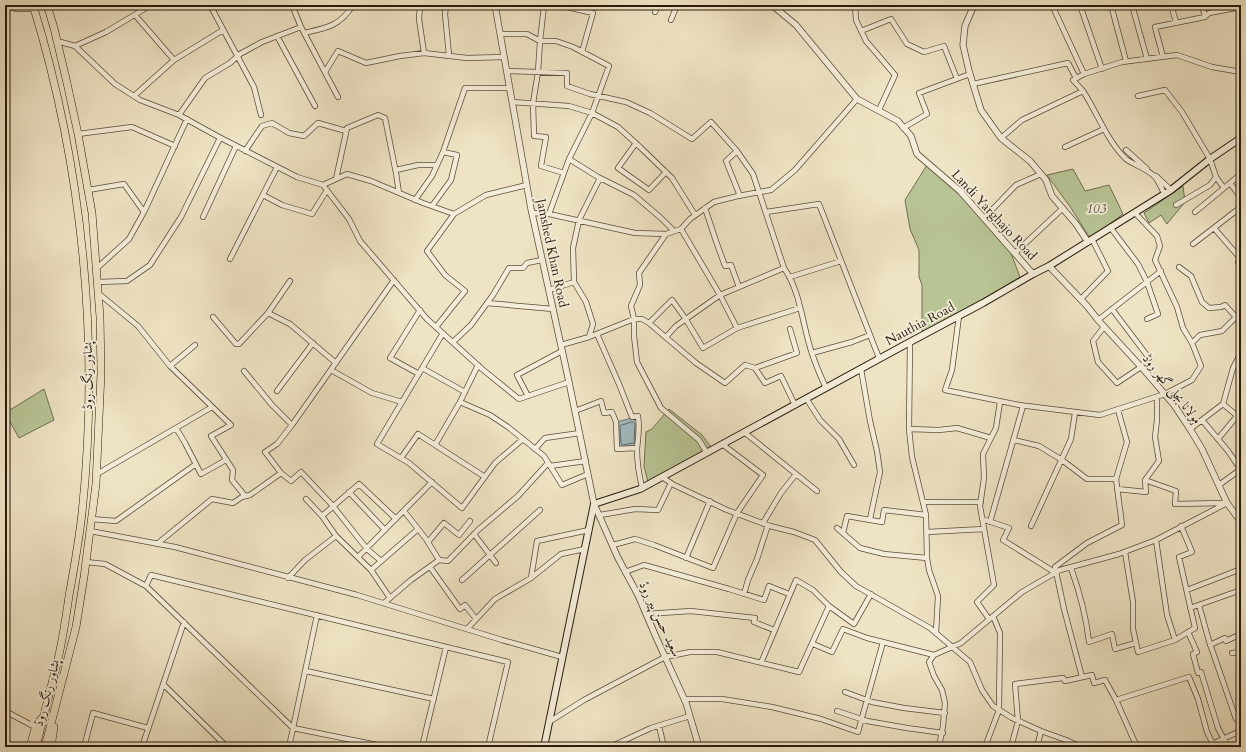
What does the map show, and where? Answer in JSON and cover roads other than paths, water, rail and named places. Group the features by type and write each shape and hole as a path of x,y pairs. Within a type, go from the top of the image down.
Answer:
{"highway":[{"name":"پشاور رنگ روڈ","path":"45,747 76,627 86,562 97,474 101,373 98,293 92,213 78,134 57,41 47,5"},
{"name":"پشاور رنگ روڈ","path":"33,7 66,137 84,265 88,370 88,427 82,514 58,658 36,747"},
{"path":"30,747 35,727 43,717"},
{"path":"51,747 54,731 53,717"}],"main road":[{"name":"Nauthia Road","path":"594,504 642,488 1049,266 1171,190 1210,159 1241,138"},
{"path":"544,747 594,504"}],"street":[{"path":"75,46 106,32 151,5"},
{"path":"210,5 254,87 261,115"},
{"path":"292,5 301,28 338,97"},
{"path":"304,33 320,30 339,22 353,5"},
{"path":"420,5 419,19 424,53"},
{"path":"446,5 445,14 449,55"},
{"path":"496,5 504,5"},
{"name":"Jamshed Khan Road","path":"496,5 532,213 562,348 594,504"},
{"path":"532,5 558,5 594,14 582,52"},
{"path":"655,12 658,5"},
{"path":"671,20 677,5"},
{"name":"Landi Yarghajo Road","path":"772,5 796,25 857,99 898,121 910,136 918,154 960,191 1033,274"},
{"path":"855,5 856,20 866,41 895,75 879,110"},
{"path":"974,5 965,26 963,45 981,110 1001,138 1030,161 1046,180 1052,196 1090,240 1108,271 1081,300"},
{"path":"1052,5 1084,74"},
{"path":"1080,5 1102,69"},
{"path":"1111,5 1126,61"},
{"path":"1132,5 1147,59"},
{"path":"1171,5 1176,22"},
{"path":"1202,5 1205,17"},
{"path":"5,6 17,9 33,7"},
{"path":"544,6 538,72 533,103 534,136 546,137 541,166 564,173"},
{"path":"1163,57 1155,27 1205,17 1209,13 1239,7"},
{"path":"135,14 174,60"},
{"path":"861,31 891,19 907,44 924,52 944,46 957,79"},
{"path":"179,115 205,78 230,63 237,56 262,42 301,28"},
{"path":"134,96 174,60 223,30"},
{"path":"500,34 527,34 540,41 556,41 609,66 592,113 569,159 549,214"},
{"path":"277,36 315,106"},
{"path":"57,41 75,46 115,84 140,100 179,115 220,138 297,177 323,185 350,219 360,241 420,310 436,327 519,399 569,382"},
{"path":"325,72 338,51 366,63 424,53 468,58 504,57"},
{"path":"1164,193 1154,176 1127,159 1116,146 1104,129 1083,91 1073,80 1084,74 1126,61 1177,55 1212,67 1241,72"},
{"path":"973,84 1068,63 1076,78"},
{"path":"507,71 567,73 567,86 598,96 626,102 650,113 692,139 711,122 737,151 752,174 784,268 790,277 812,353 826,388"},
{"path":"904,128 927,114 919,94 970,74"},
{"path":"415,200 432,176 443,152 465,88 510,88"},
{"path":"1138,96 1165,90 1182,112 1210,159 1216,177 1224,188"},
{"path":"1001,138 1022,120 1083,91"},
{"path":"532,213 549,214 635,233 666,234 681,229 690,218 714,202 771,190 795,170 857,99"},
{"path":"512,102 569,106 592,113 618,127 672,178 695,215"},
{"path":"336,179 347,128 378,114 386,118 399,193"},
{"path":"96,269 129,239 144,212 187,119"},
{"path":"246,151 262,126 272,123 289,133 304,136 318,123 346,131"},
{"path":"78,134 132,126 175,146"},
{"path":"1065,147 1104,129"},
{"path":"97,282 127,281 150,265 181,217 220,138"},
{"path":"636,143 618,168 649,190 666,172"},
{"path":"203,217 236,146"},
{"path":"1126,150 1171,190"},
{"path":"737,151 726,161 740,196"},
{"path":"432,206 451,180 457,154 443,152"},
{"path":"569,159 600,178 634,195 674,231"},
{"path":"396,170 418,165 437,165"},
{"path":"230,259 277,167"},
{"path":"323,185 347,174 371,181 415,200 454,214"},
{"path":"984,218 1016,185 1041,174"},
{"path":"1194,212 1241,174"},
{"path":"1176,204 1210,185 1216,177"},
{"path":"589,338 593,324 586,302 574,282 573,248 578,220 600,178"},
{"path":"1230,183 1241,198"},
{"path":"88,190 124,184 144,212"},
{"path":"436,327 465,291 445,275 427,251 454,214 486,195 527,185"},
{"path":"263,195 282,205 312,214 327,190"},
{"path":"766,212 819,204 879,358"},
{"path":"705,208 716,244 725,266 731,265 739,287"},
{"path":"1015,253 1063,208"},
{"path":"1193,244 1241,208"},
{"path":"959,316 952,370 945,390 1023,406 1100,415 1165,394 1192,380 1201,366 1192,343 1183,328 1177,307 1155,260 1160,246 1157,236 1135,213"},
{"path":"1110,227 1138,264 1147,282 1158,314 1147,319"},
{"path":"1214,228 1240,258 1238,262 1241,266"},
{"path":"681,229 720,295 737,328"},
{"path":"666,234 639,273 640,285 631,306 634,319 637,362 661,408 699,440 707,452"},
{"path":"453,342 471,325 509,268 523,268 527,263 542,260"},
{"path":"790,277 841,261"},
{"name":"مولانا بجلی گھر روڈ","path":"1049,266 1165,394 1190,429 1202,449 1227,503 1241,522"},
{"path":"1179,267 1191,276 1202,302 1209,308 1226,305 1236,317"},
{"path":"666,338 676,326 686,318 720,295 784,268"},
{"path":"1098,320 1161,271"},
{"path":"381,562 367,549 332,506 301,472 291,481 281,473 265,452 278,444 332,370 394,280"},
{"path":"213,317 238,345 268,313 290,281"},
{"path":"549,290 574,282"},
{"path":"98,293 138,326 170,366 231,424 211,436 233,470 232,480 245,496"},
{"path":"649,323 672,300 686,318 703,348 737,328 800,308"},
{"path":"487,303 553,309"},
{"path":"1112,309 1149,358"},
{"path":"418,374 390,358 420,310"},
{"path":"1192,343 1200,335 1222,331 1241,312"},
{"path":"268,313 290,324 336,363"},
{"path":"528,396 517,375 562,348 634,319 642,319 649,323 696,363 725,383 745,365 755,368 797,353 790,329"},
{"path":"1104,327 1093,341 1098,362 1118,383 1141,367"},
{"path":"443,333 377,444 409,463 462,508 495,463 523,439"},
{"path":"597,334 620,384 632,417 638,416 640,428 638,474 642,488"},
{"path":"812,353 852,342 870,334"},
{"path":"910,342 909,429 912,457 926,515 927,558 929,570 938,596 936,633"},
{"path":"277,391 313,343"},
{"path":"170,366 195,345"},
{"path":"1190,429 1224,404 1234,368 1240,356"},
{"path":"435,445 460,402 478,364"},
{"path":"422,368 465,392"},
{"path":"755,368 765,383 781,376 795,405"},
{"path":"861,369 880,472 870,519"},
{"path":"332,370 372,393 402,402"},
{"path":"244,371 272,405 292,425"},
{"path":"1117,489 1146,492 1145,480 1159,461 1155,437 1157,397"},
{"path":"806,398 820,420 838,439 854,465"},
{"path":"575,411 601,401 604,414 612,412 616,422 617,449 638,448"},
{"path":"460,402 490,415 544,456 562,485 588,474"},
{"path":"985,747 998,710 1000,633 991,617 977,602 994,586 982,519 981,502 984,478 983,454 996,428 1000,402"},
{"path":"1218,439 1239,417 1224,404"},
{"path":"990,522 1023,406"},
{"path":"97,474 212,407"},
{"path":"1082,677 1064,609 1055,567 1087,543 1122,525 1116,479 1127,442 1118,410"},
{"path":"1031,526 1071,439 1075,413"},
{"path":"1202,420 1228,451 1241,470 1219,486"},
{"path":"176,428 201,474 226,460"},
{"path":"909,429 939,430 957,428 991,438"},
{"path":"744,432 817,491"},
{"path":"535,449 545,438 580,433"},
{"path":"401,458 418,434 485,476"},
{"path":"1014,440 1039,446 1062,460 1087,479 1116,479"},
{"path":"613,545 635,539 714,568 736,513 763,475 722,444"},
{"path":"384,603 439,560 448,561 474,534 518,496 549,465 586,461"},
{"path":"91,519 116,521 196,464"},
{"path":"157,544 212,499 233,503 242,497 250,495 281,473"},
{"path":"744,594 748,580 757,560 766,524 781,493 796,474"},
{"path":"662,477 671,483 736,513 815,540 841,572 856,586 930,628 970,662 982,690 993,706 998,710 1018,721 1081,747"},
{"path":"1145,480 1176,491 1175,504 1227,503"},
{"path":"358,557 432,482"},
{"path":"600,515 635,510 658,510 671,483"},
{"path":"322,516 359,484 396,519"},
{"path":"349,492 385,530"},
{"path":"306,499 322,516 336,536 371,570 390,598"},
{"path":"686,558 710,501"},
{"path":"923,502 981,502"},
{"path":"939,747 943,733 945,703 942,690 934,676 929,662 934,655 960,643 1022,592 1056,573 1125,552 1156,540 1227,503"},
{"name":"سعید حسن پیر روڈ","path":"594,504 625,572 638,595 685,699 699,747"},
{"path":"462,580 540,510"},
{"path":"843,533 847,516 882,522 884,510 926,515"},
{"path":"404,511 428,542 439,560"},
{"path":"982,519 1008,528 1003,540 1056,573"},
{"path":"428,542 444,523 459,535 470,521"},
{"path":"1125,552 1133,602 1133,629 1138,652 1176,640 1195,628 1179,557 1192,552 1181,526"},
{"path":"837,528 860,548 884,554 927,558"},
{"path":"371,570 418,529"},
{"path":"927,532 984,529"},
{"path":"531,578 537,541 589,530"},
{"path":"90,531 175,547 384,603 562,657"},
{"path":"474,534 496,563"},
{"path":"288,578 305,560 336,536"},
{"path":"1156,540 1167,615 1176,640"},
{"path":"467,629 495,599 531,578 561,554 585,549"},
{"path":"86,562 105,564 146,586 293,728 387,747"},
{"path":"625,572 644,565 764,600 769,586 789,594"},
{"path":"430,567 460,609 465,605 476,619"},
{"path":"1071,568 1081,596 1087,620 1090,642 1112,634 1115,649 1136,643"},
{"path":"1187,590 1241,569"},
{"path":"146,586 151,575 508,662 488,747"},
{"path":"761,663 796,580 813,590 829,606 854,624 871,594"},
{"path":"1190,608 1241,590"},
{"path":"1199,605 1210,645 1236,719 1241,717"},
{"path":"549,722 584,700 665,657 690,652 717,652 799,672 829,606"},
{"path":"646,614 691,611 740,616 755,618 754,622 774,630"},
{"path":"289,747 317,615"},
{"path":"142,747 184,622"},
{"path":"812,644 832,652 843,629 867,638 934,655"},
{"path":"1188,632 1197,652 1193,654 1198,673 1201,672 1218,728 1228,747"},
{"path":"1210,645 1225,638 1226,641 1241,634"},
{"path":"685,699 722,699 772,707 821,719 858,732 883,642"},
{"path":"422,747 446,647"},
{"path":"1232,653 1241,652"},
{"path":"306,670 434,699"},
{"path":"1012,747 1018,721 1015,684 1063,678 1065,681 1092,675 1094,683 1105,680 1116,700 1137,747"},
{"path":"1116,700 1189,677 1198,699 1207,732 1213,744"},
{"path":"163,684 225,745 224,747"},
{"path":"845,692 868,700 904,708 944,713"},
{"path":"837,710 862,719 907,728 943,733"},
{"path":"5,711 35,727"},
{"path":"84,747 93,713 148,728"},
{"path":"610,747 659,726 690,716"},
{"path":"659,726 664,747"},
{"path":"1037,747 1041,731"},
{"path":"1206,747 1240,731 1241,733"}],"water":[{"path":"639,416 637,448 617,449 616,422"}],"park label":[{"name":"103","path":"1096,209"}]}
